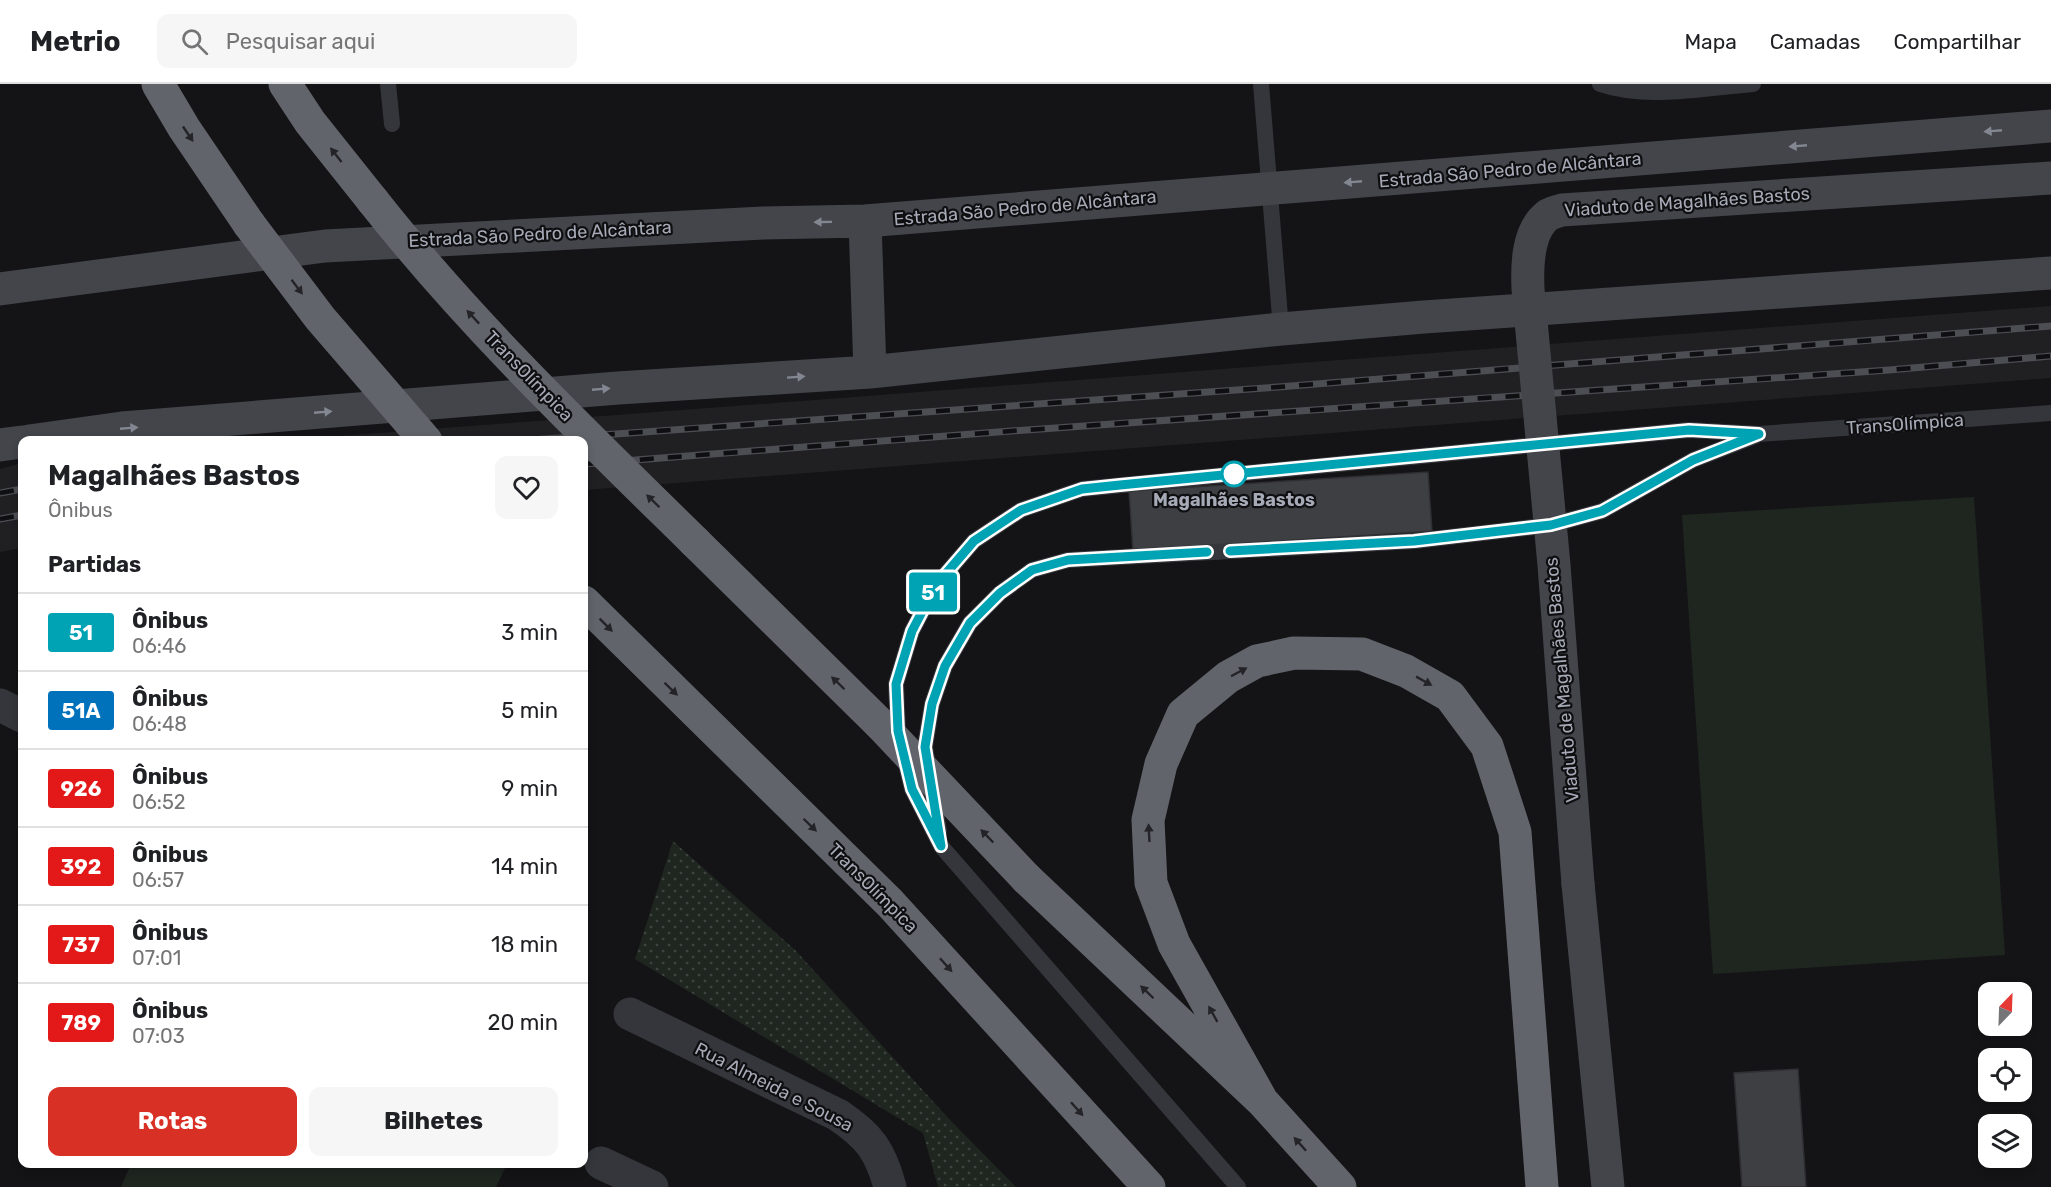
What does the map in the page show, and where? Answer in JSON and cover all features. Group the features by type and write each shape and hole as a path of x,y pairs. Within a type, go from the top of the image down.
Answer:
{"highway":[{"path":"158,84 184,128 249,224 320,318 422,436"},
{"name":"TransOlímpica","path":"285,84 310,122 414,254 541,390 588,436"},
{"name":"TransOlímpica","path":"588,436 880,724 1028,879 1262,1101 1340,1187"},
{"name":"TransOlímpica","path":"588,606 890,903 1149,1187"},
{"path":"1262,1101 1174,944 1151,884 1148,820 1161,764 1183,714 1228,678 1257,662 1294,653 1362,654 1406,671 1450,696 1487,746 1515,832 1542,1187"}],"street":[{"name":"Estrada São Pedro de Alcântara","path":"0,289 325,246 763,223 865,221 2051,126"},
{"name":"Viaduto de Magalhães Bastos","path":"1608,1187 1578,884 1554,566 1528,289 1527,264 1538,226 1549,215 1562,210 2051,177"},
{"path":"865,221 870,372"},
{"path":"66,436 134,427 618,388 870,372 1424,316 2051,273"},
{"path":"0,445 18,443"},
{"name":"Rua Almeida e Sousa","path":"630,1014 838,1115 855,1126 871,1140 891,1187"},
{"path":"601,1163 651,1187"}],"lane":[{"path":"388,84 392,124"},
{"path":"1261,84 1281,329"},
{"path":"1600,84 1616,89 1650,92 1753,84"},
{"name":"TransOlímpica","path":"1238,1187 941,846 912,789 898,731 896,684 912,631 936,585 974,541 1021,510 1082,489 1689,430 1759,434 2051,413"},
{"name":"TransOlímpica","path":"941,846 925,747 932,704 945,666 970,623 1000,593 1032,570 1068,560 1414,541 1551,525 1602,511 1693,460 1759,434"}],"shaded area":[{"path":"2051,306 2051,378 588,490 588,436 340,436"},
{"path":"18,464 18,549 0,552 0,469"},
{"path":"1974,497 2005,955 1713,974 1682,515"},
{"path":"673,841 795,950 950,1120 1016,1187 938,1187 923,1133 635,959"},
{"path":"129,1168 505,1168 496,1187 121,1187"}],"building":[{"path":"1428,472 1432,531 1133,551 1129,491"},
{"path":"1798,1069 1806,1187 1742,1187 1734,1073"}],"railway":[{"path":"587,436 1278,387 2051,326"},
{"path":"588,464 1011,431 1889,370 2051,356"},
{"path":"0,493 18,490"},
{"path":"0,519 18,516"}],"bus line":[{"name":"51","path":"1207,552 1068,560 1032,570 1000,593 970,623 945,666 932,704 925,747 941,846 912,789 898,731 896,684 912,631 936,585 974,541 1021,510 1082,489 1120,485 1689,430 1759,434 1693,460 1602,511 1551,525 1414,541 1230,551"}],"place":[{"name":"Magalhães Bastos","path":"1234,474"}]}
